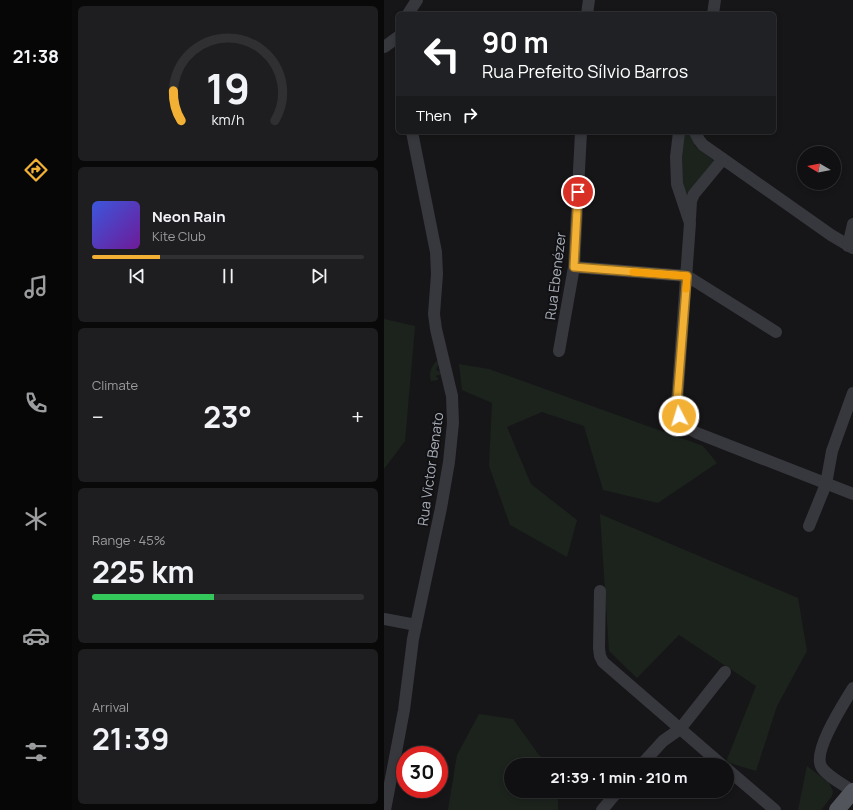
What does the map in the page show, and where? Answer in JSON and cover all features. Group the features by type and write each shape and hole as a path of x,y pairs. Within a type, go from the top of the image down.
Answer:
{"main road":[{"path":"837,810 853,791"}],"street":[{"path":"409,12 417,0"},
{"path":"588,12 589,0"},
{"path":"713,12 715,0"},
{"path":"384,47 396,39"},
{"name":"Rua Victor Benato","path":"385,810 403,717 410,655 445,486 452,442 454,409 450,383 436,329 434,314 437,274 436,252 412,134"},
{"name":"Rua Ebenézer","path":"559,351 574,267 581,134"},
{"path":"679,134 676,157 677,184 690,223"},
{"path":"696,134 704,145 723,159 831,235 851,247 853,224"},
{"path":"723,159 692,197 677,402 679,416 683,423 697,433 853,494"},
{"path":"574,267 687,276 776,332"},
{"path":"809,526 826,484 832,451 853,393"},
{"path":"600,591 599,648 600,656 603,662 714,758"},
{"path":"384,619 416,625"},
{"path":"647,758 663,741 680,730 725,672"},
{"path":"853,688 826,736 821,747 819,757 821,766 826,772 853,791"},
{"path":"734,775 775,810"},
{"path":"602,810 612,798"}],"shaded area":[{"path":"683,134 692,134 695,146 714,161 687,195 679,177"},
{"path":"384,319 415,326 405,441 384,469"},
{"path":"441,358 436,370 442,374 435,376 438,380 431,381 430,374 432,368"},
{"path":"459,364 489,369 703,446 717,463 658,503 603,490 584,426 542,412 507,427 531,484 577,520 567,557 510,525 489,466 492,403 462,390"},
{"path":"600,514 798,598 807,651 777,706 756,771 734,764 734,758 728,758 756,686 679,635 637,678 609,651"},
{"path":"479,714 513,719 539,755 543,758 504,758 504,798 558,798 558,810 448,810 457,755"},
{"path":"807,766 829,783 833,791 832,796 821,810 798,810"}],"slow traffic":[{"path":"633,272 687,276 686,289"}],"route":[{"path":"578,192 574,267 687,276 677,402 679,416"}]}
